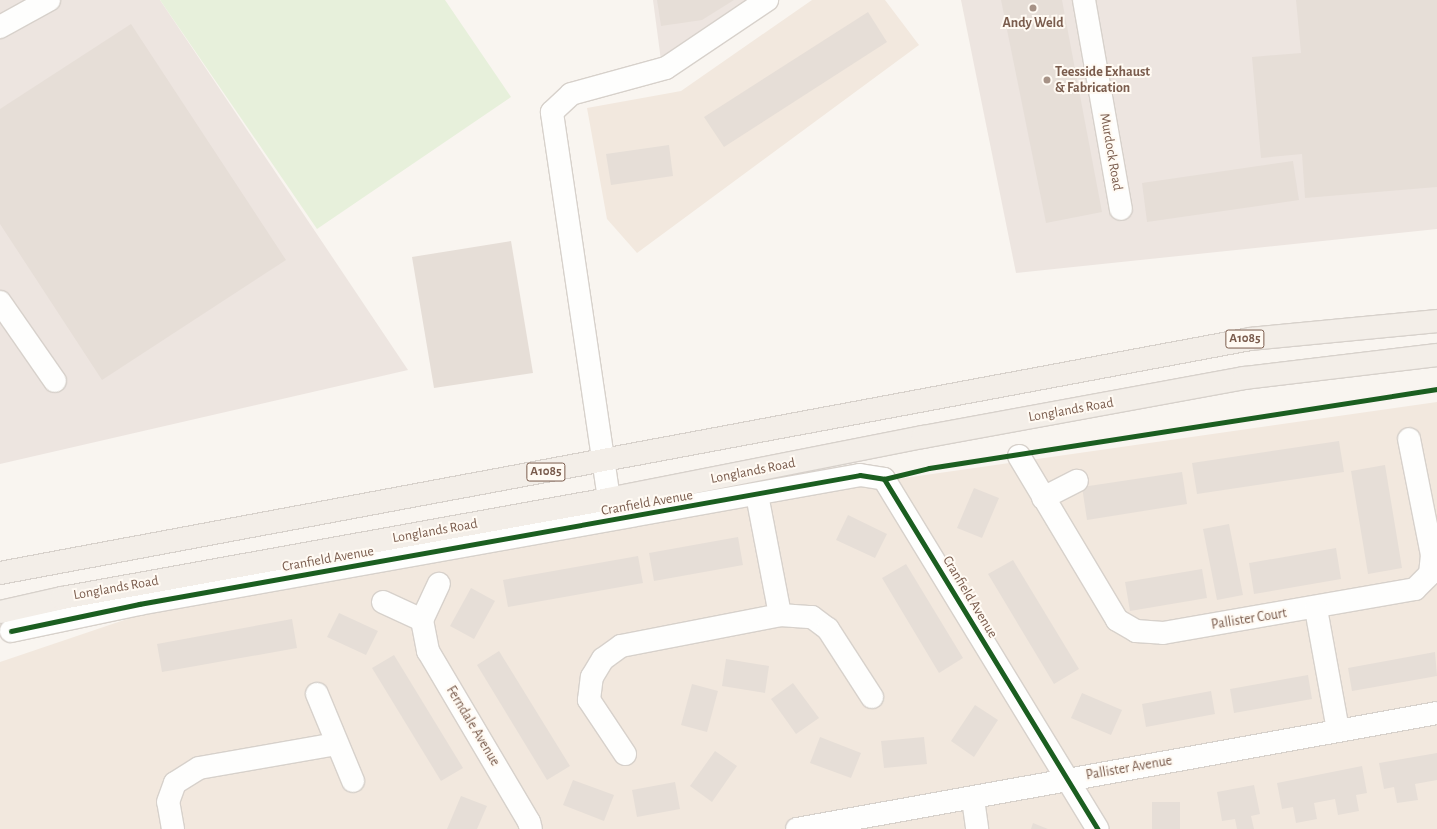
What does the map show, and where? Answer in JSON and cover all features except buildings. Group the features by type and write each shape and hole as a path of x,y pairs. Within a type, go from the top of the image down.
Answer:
{"main road":[{"name":"A1085","path":"0,573 1250,339 1437,321"},
{"name":"Longlands Road","path":"0,612 62,598 609,499 923,437 1244,378 1437,355"}],"street":[{"path":"0,27 49,0"},
{"path":"609,499 552,112 571,94 666,68 767,0"},
{"name":"Murdock Road","path":"1084,0 1121,209"},
{"path":"0,302 55,381"},
{"name":"Pallister Court","path":"1019,456 1117,620 1136,631 1164,633 1316,609 1416,589 1430,574 1432,555 1428,485 1409,439"},
{"name":"Cranfield Avenue","path":"11,631 139,604 757,495 860,475 884,479 1098,829"},
{"path":"1043,498 1078,481"},
{"path":"757,495 780,615"},
{"path":"383,602 422,620 439,584"},
{"path":"1316,609 1338,730"},
{"path":"625,754 589,700 592,677 603,659 621,646 780,615 812,617 828,629 872,697"},
{"name":"Ferndale Avenue","path":"422,620 428,651 529,822 531,829"},
{"path":"317,694 354,781"},
{"name":"Pallister Avenue","path":"797,829 1437,713"},
{"path":"173,829 168,802 175,783 199,768 337,744"},
{"path":"973,798 977,829"}],"shaded area":[{"path":"0,0 160,0 408,370 0,464"},
{"path":"653,0 772,0 662,68"},
{"path":"812,0 885,0 919,45 637,253 607,219 587,108 681,91"},
{"path":"961,0 1437,0 1437,229 1016,273"},
{"path":"1437,402 1437,829 0,829 0,662 139,615 862,484"}],"green space":[{"path":"160,0 445,0 511,97 317,229"}],"cycle path":[{"path":"884,479 929,468 1437,389"},
{"path":"11,631 139,604 860,475 884,479 1098,829"}],"place":[{"name":"Andy Weld","path":"1033,8"},
{"name":"Teesside Exhaust & Fabrication","path":"1047,80"}]}
